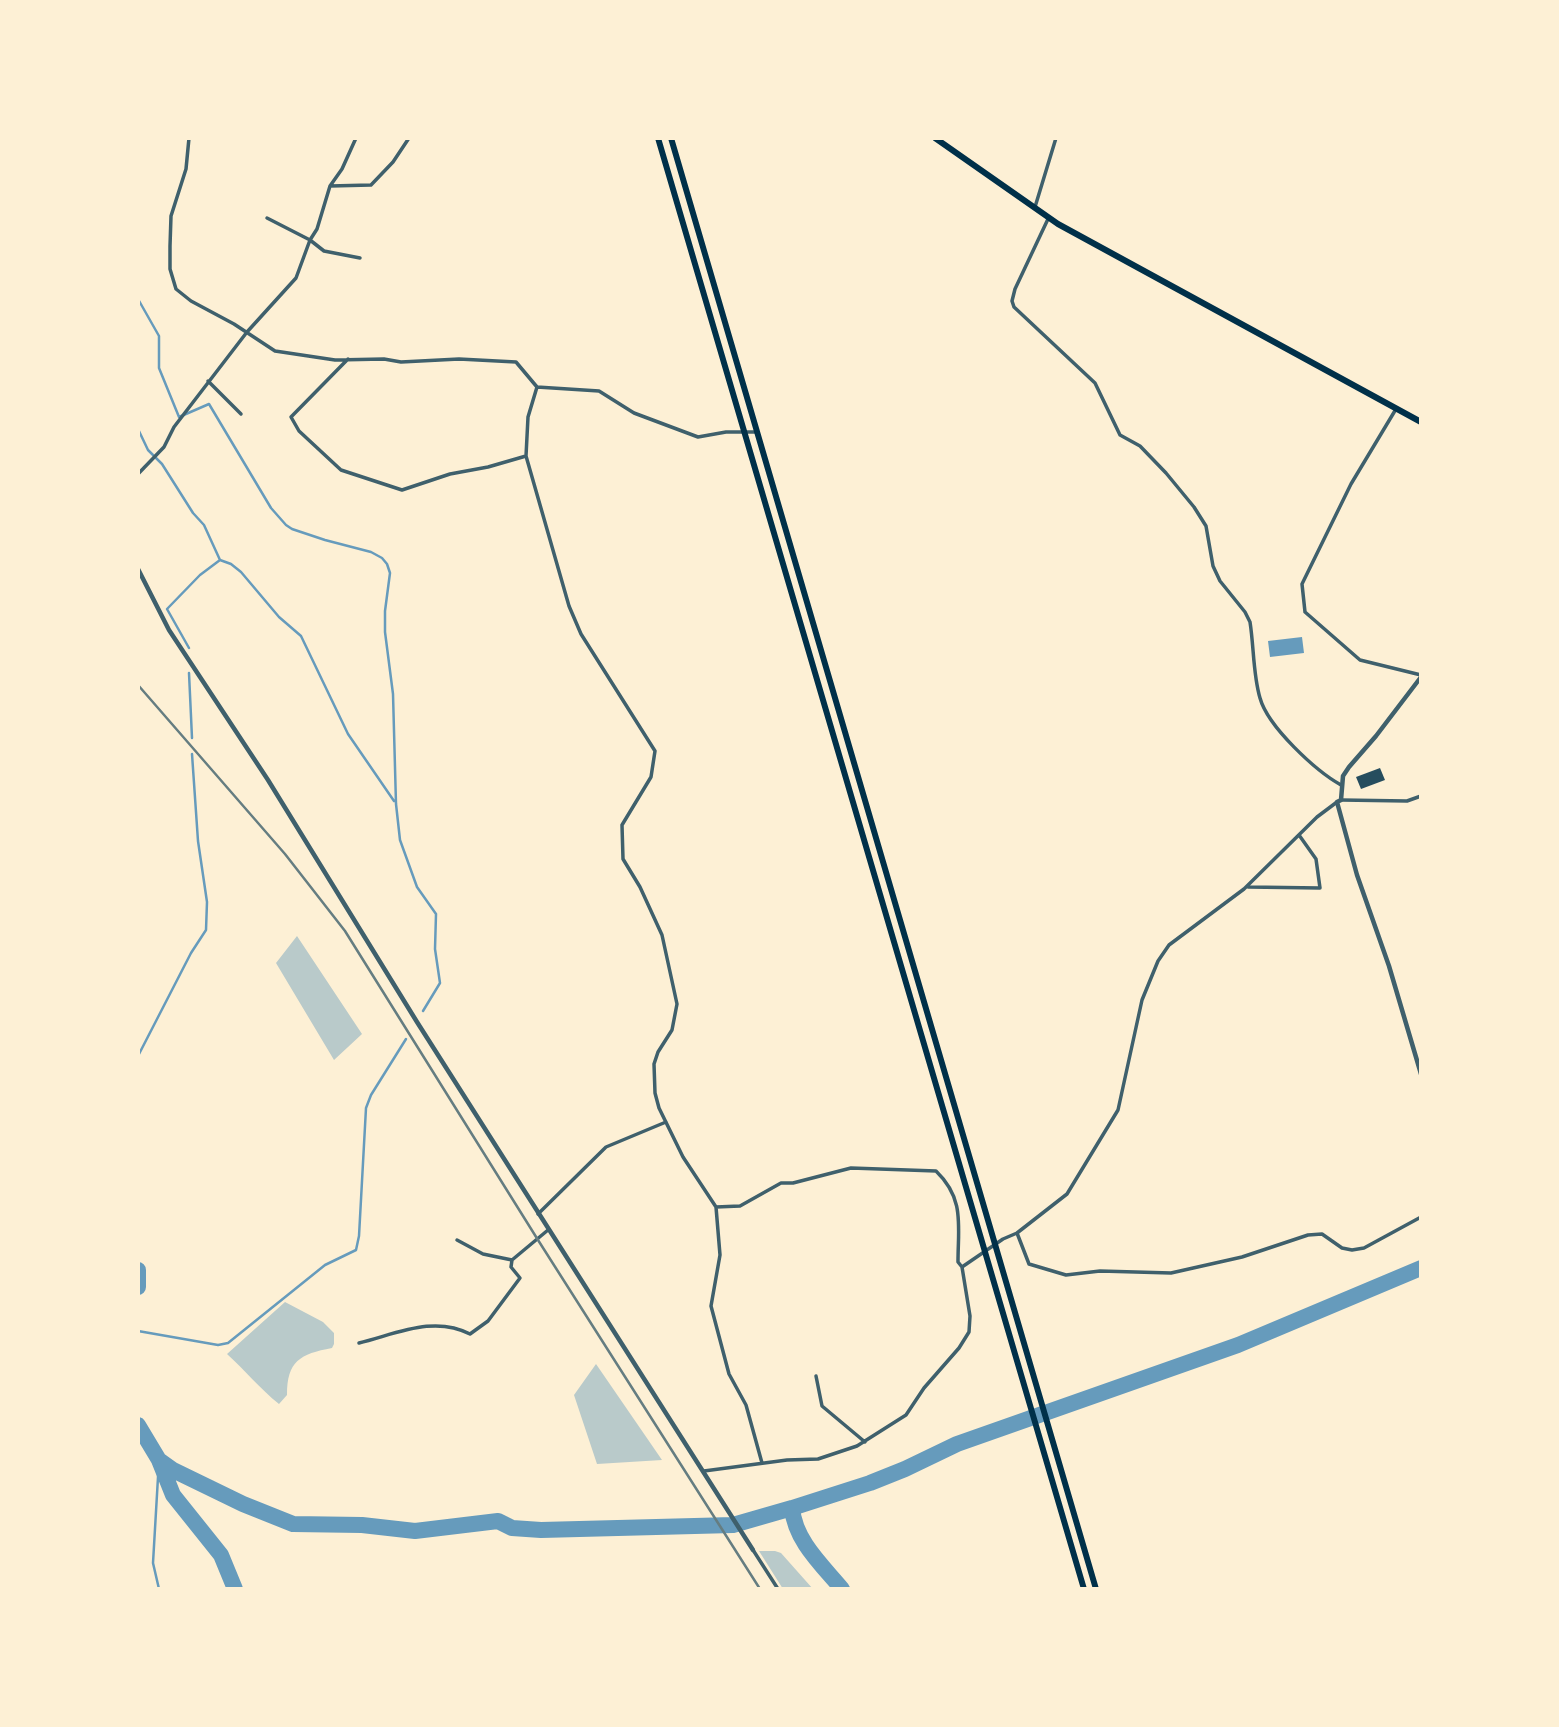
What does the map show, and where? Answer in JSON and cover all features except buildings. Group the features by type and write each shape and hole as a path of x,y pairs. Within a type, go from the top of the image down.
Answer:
{"main road":[{"path":"657,138 746,432 1084,1589"},
{"path":"671,138 1096,1589"},
{"path":"935,138 1048,219 1421,422"},
{"path":"846,777 856,772"},
{"path":"1065,1523 1075,1519"}],"street":[{"path":"189,138 186,169 171,216 170,269 176,289 191,301 275,351 313,358 384,359 401,362 459,359 516,362 537,387 599,391 634,413 698,437 726,432 756,432"},
{"path":"138,474 160,453 177,422 247,332 296,278 310,240 317,229 330,186 342,169 356,138"},
{"path":"330,186 371,185 393,162 409,138"},
{"path":"1034,209 1056,138"},
{"path":"267,218 310,240 324,251 360,258"},
{"path":"1048,219 1015,289 1012,301 1014,307 1095,383 1120,435 1140,446 1194,507 1206,526 1213,566 1220,581 1250,622 1261,703 1290,743 1327,777 1341,785"},
{"path":"348,359 291,417 299,431 341,470 402,489 450,474 526,456"},
{"path":"208,381 241,414"},
{"path":"537,387 528,417 526,456 569,606 581,635 654,751 651,777 622,825 623,859 663,935 677,1004 672,1030 654,1064 655,1093 659,1108 684,1157 716,1207 720,1255 711,1306 729,1374 746,1405 762,1463"},
{"path":"1396,409 1351,484 1302,584 1305,612 1360,660 1421,676 1349,767 1341,785 1339,801 1357,875 1389,966 1421,1074"},
{"path":"138,569 169,630 268,780 548,1230 778,1589"},
{"path":"962,1267 1017,1233 1067,1194 1118,1110 1142,1000 1158,961 1169,945 1246,887 1317,817 1339,801 1407,801 1421,796"},
{"path":"1246,887 1320,888 1316,859 1299,835"},
{"path":"538,1214 606,1147 666,1122"},
{"path":"704,1471 818,1459 865,1442 906,1415 924,1388 959,1348 969,1332 970,1316 962,1267 958,1262 957,1201 949,1184 936,1171 851,1168 793,1183 781,1183 740,1206 716,1207"},
{"path":"1017,1233 1029,1264 1066,1275 1100,1271 1171,1273 1242,1257 1308,1235 1322,1234 1342,1248 1364,1248 1421,1217"},
{"path":"359,1343 436,1324 459,1328 470,1334 488,1321 520,1279 511,1267 512,1260 548,1230"},
{"path":"457,1240 483,1254 512,1260"},
{"path":"816,1376 822,1406 865,1442"}],"shaded area":[{"path":"297,936 362,1034 334,1060 276,963"},
{"path":"285,1302 323,1322 334,1333 334,1344 332,1348 311,1353 298,1361 290,1374 287,1395 279,1404 227,1354"},
{"path":"596,1364 662,1460 597,1464 574,1395"},
{"path":"759,1551 781,1553 813,1589 783,1589"}],"water":[{"path":"1302,637 1304,653 1270,657 1268,641"}],"waterway":[{"path":"138,299 159,336 159,368 179,417 209,404 271,508 286,525 325,540 371,552 387,564 390,573 385,632 393,694 396,804 400,840 417,887 436,914 435,949 440,983 423,1011"},
{"path":"138,429 148,450 162,464 193,513 204,525 220,560 241,572 279,617 301,636 348,734 394,801"},
{"path":"189,648 167,609 200,575 220,560"},
{"path":"189,673 192,738"},
{"path":"138,1056 191,953 206,930 207,902 198,841 192,754"},
{"path":"138,1331 218,1345 228,1343 325,1265 356,1250 366,1108 371,1095 406,1039"},
{"path":"159,1460 173,1470 243,1504 293,1524 362,1525 415,1531 498,1521 512,1528 541,1530 733,1525 870,1483 957,1444 1238,1345 1421,1268"},
{"path":"138,1270 138,1287"},
{"path":"138,1425 159,1460 173,1495 221,1555 235,1589"},
{"path":"159,1460 153,1563 159,1589"},
{"path":"792,1508 794,1520 804,1542 842,1589"}],"railway":[{"path":"138,685 285,854 345,931 760,1589"}]}
